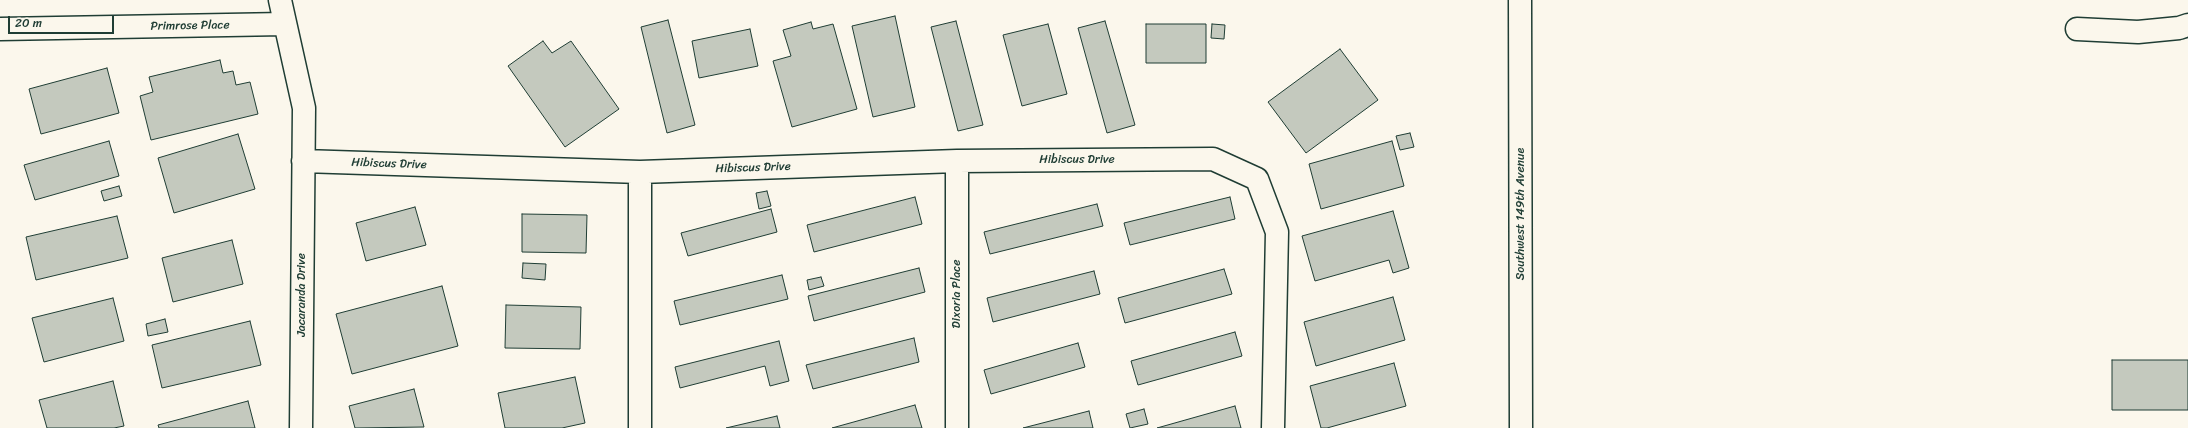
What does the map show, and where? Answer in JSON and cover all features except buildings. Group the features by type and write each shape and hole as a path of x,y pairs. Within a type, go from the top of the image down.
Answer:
{"street":[{"path":"280,0 284,24 304,108 303,161"},
{"name":"Southwest 149th Avenue","path":"1520,0 1522,428"},
{"name":"Primrose Place","path":"0,29 284,24"},
{"path":"2077,29 2138,32 2188,26"},
{"name":"Hibiscus Drive","path":"303,161 640,172 957,161 1213,159 1257,179 1277,232 1273,428"},
{"name":"Jacaranda Drive","path":"301,428 303,161"},
{"name":"Dixoria Place","path":"957,161 957,428"},
{"path":"640,172 640,428"}]}
